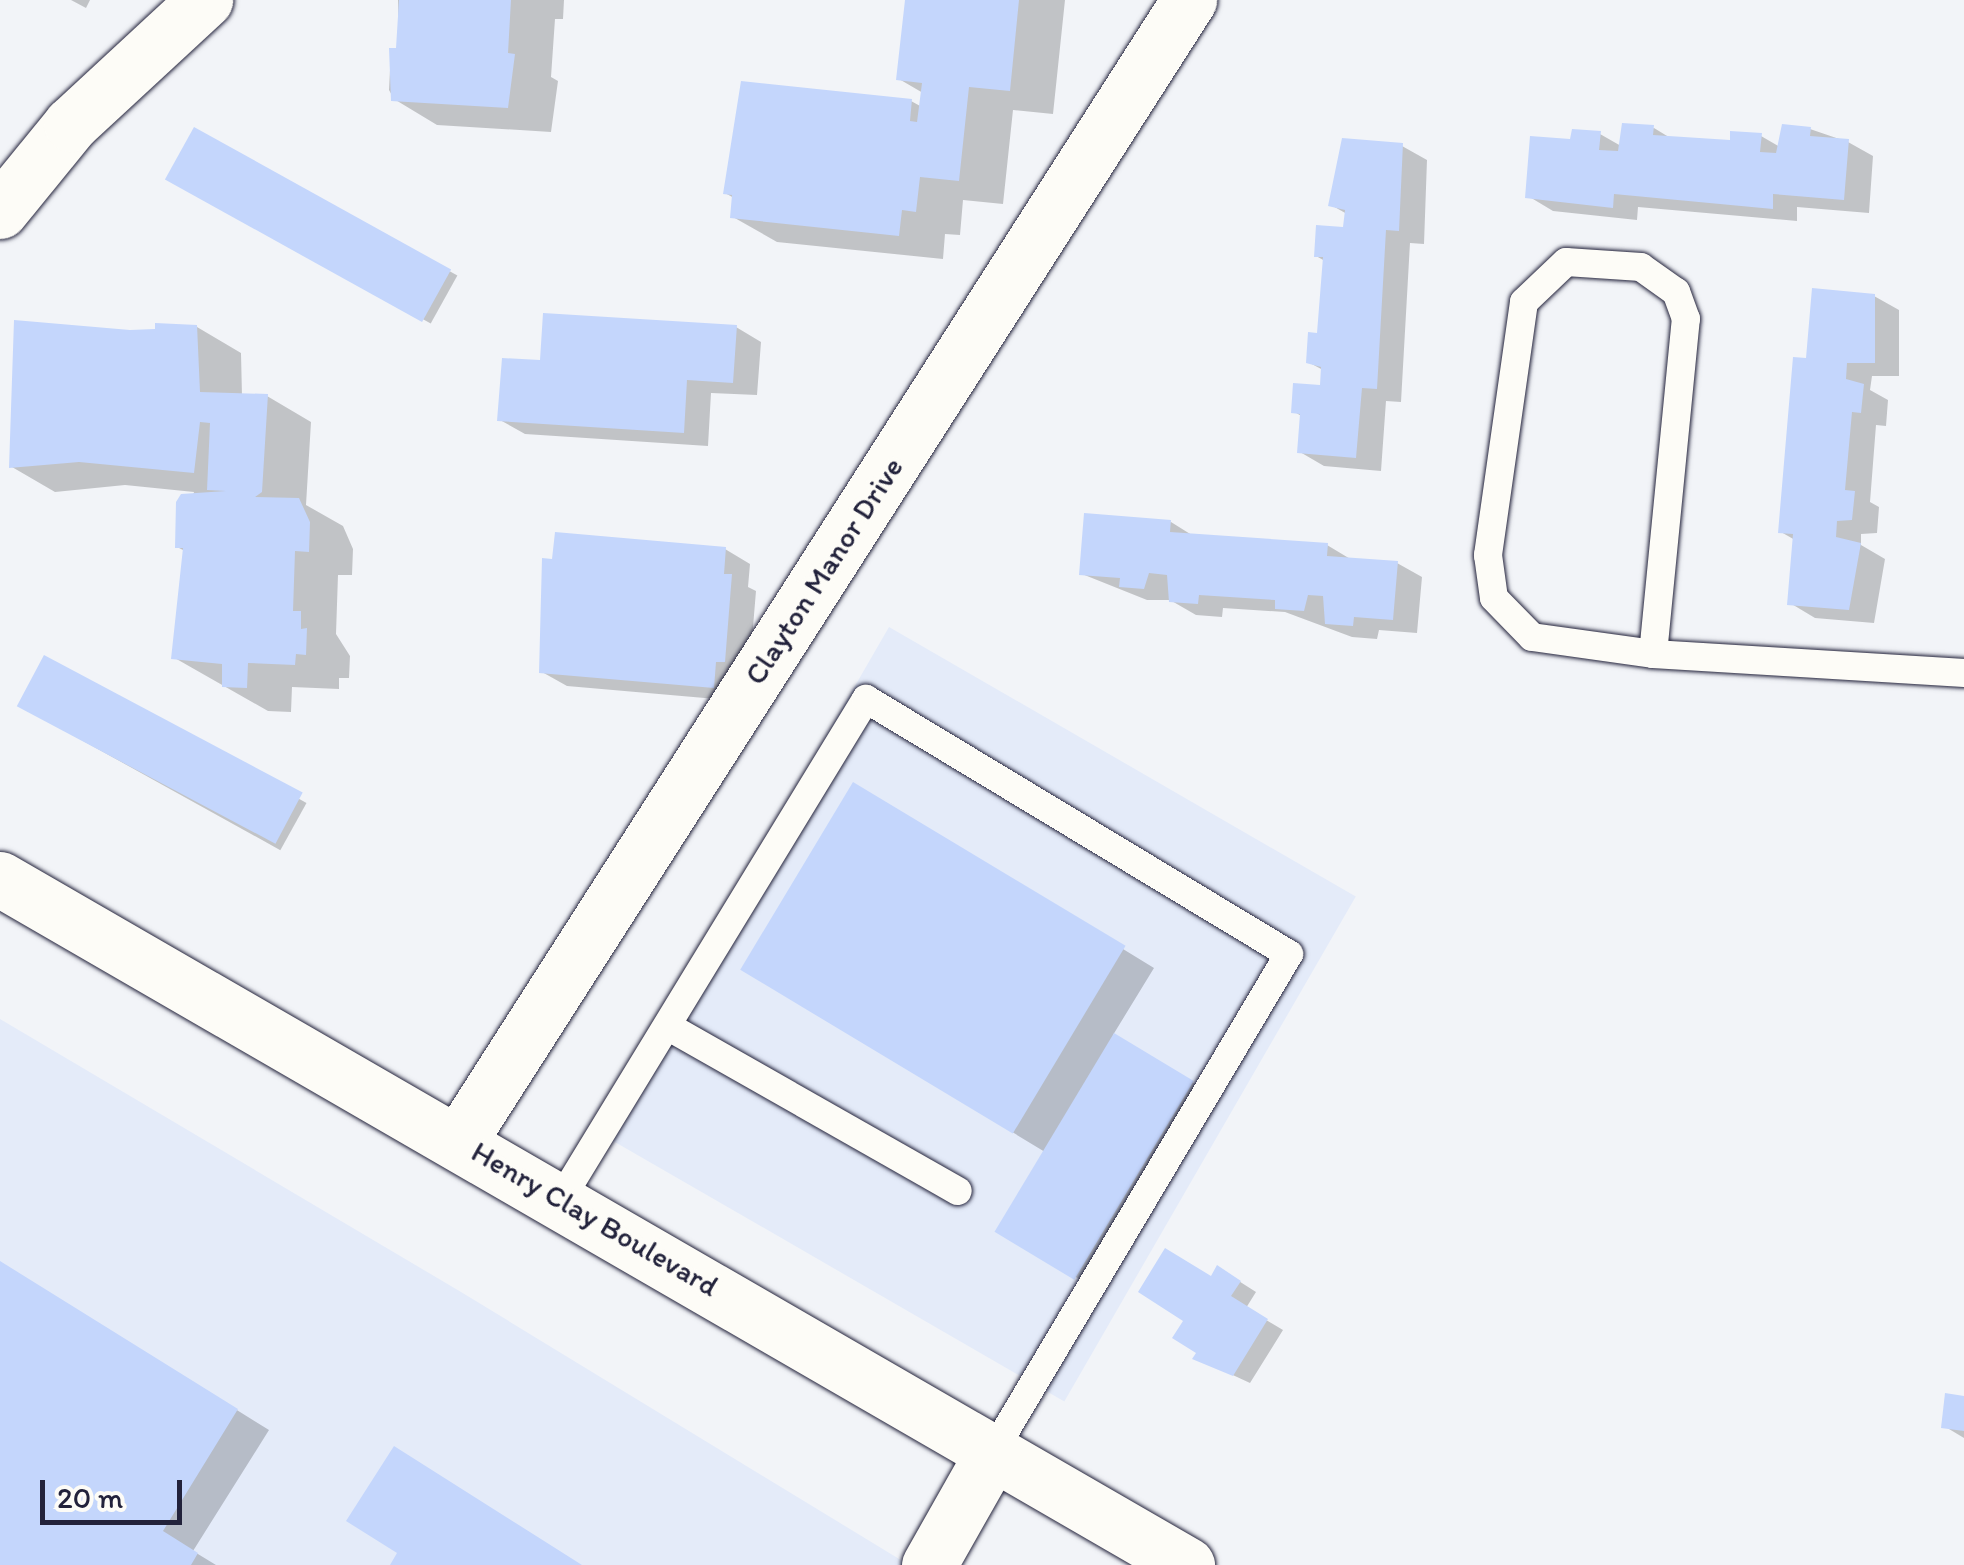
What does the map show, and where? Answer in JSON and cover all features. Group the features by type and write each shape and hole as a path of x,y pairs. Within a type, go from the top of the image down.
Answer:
{"street":[{"path":"0,210 71,124 206,0"},
{"name":"Clayton Manor Drive","path":"459,1141 1189,0"},
{"name":"Henry Clay Boulevard","path":"0,879 1188,1565"},
{"path":"929,1565 994,1450"}],"lane":[{"path":"1653,654 1686,319 1676,292 1641,267 1566,262 1524,302 1488,555 1494,598 1532,637 1653,654 1964,673"},
{"path":"561,1200 866,699 1289,954 994,1450"},
{"path":"669,1027 958,1190"}],"shaded area":[{"path":"889,627 1356,896 1064,1401 598,1132"},
{"path":"0,1019 461,1292 909,1565 0,1565"}],"building":[{"path":"399,0 511,0 508,53 515,54 508,108 391,101 389,48 396,48"},
{"path":"905,0 1019,0 1010,91 969,87 959,181 920,177 916,212 902,210 899,236 730,218 732,195 723,194 741,81 912,99 910,121 917,122 922,83 896,80"},
{"path":"1622,123 1654,125 1653,135 1730,140 1730,131 1762,133 1760,152 1776,153 1782,124 1811,127 1810,136 1849,139 1844,200 1773,194 1773,209 1614,194 1613,208 1525,198 1530,136 1570,139 1572,129 1601,131 1599,150 1618,151"},
{"path":"194,127 451,270 422,322 165,179"},
{"path":"1342,138 1403,143 1399,231 1386,230 1377,389 1362,388 1356,458 1297,453 1300,414 1291,413 1293,383 1320,385 1321,367 1306,363 1308,332 1317,333 1323,257 1314,257 1316,225 1343,227 1345,210 1328,206"},
{"path":"1812,288 1875,294 1875,363 1847,363 1846,379 1864,384 1861,413 1852,412 1845,490 1855,491 1852,520 1837,521 1836,537 1861,543 1849,610 1787,605 1793,534 1778,533 1793,357 1806,358"},
{"path":"543,313 737,325 733,383 687,380 684,433 497,421 502,358 540,360"},
{"path":"14,320 130,330 155,329 155,323 197,325 200,392 268,394 262,492 255,497 299,498 310,522 309,552 295,551 293,611 301,611 301,629 307,628 306,655 296,654 295,665 248,663 247,688 222,687 222,664 171,659 183,548 175,548 176,502 181,494 226,491 207,490 210,423 200,422 194,473 79,462 9,468"},
{"path":"1084,513 1171,520 1170,532 1328,543 1327,556 1398,561 1393,620 1354,617 1353,626 1325,624 1323,596 1308,595 1304,611 1275,609 1275,600 1199,595 1198,604 1169,602 1167,575 1149,573 1144,589 1119,587 1120,578 1079,575"},
{"path":"555,532 726,547 724,574 732,574 725,662 716,662 714,688 539,673 542,558 552,559"},
{"path":"44,655 303,793 275,844 17,706"},
{"path":"853,782 1126,946 1013,1134 740,970"},
{"path":"1114,1033 1194,1081 1074,1280 995,1232"},
{"path":"1165,1248 1211,1276 1217,1265 1241,1281 1231,1296 1268,1319 1233,1376 1192,1359 1196,1353 1172,1338 1183,1321 1138,1292"},
{"path":"0,1261 238,1409 163,1531 198,1553 191,1565 0,1565"},
{"path":"1945,1393 1964,1396 1964,1431 1941,1428"},
{"path":"394,1446 582,1565 390,1565 397,1553 346,1521"}]}
